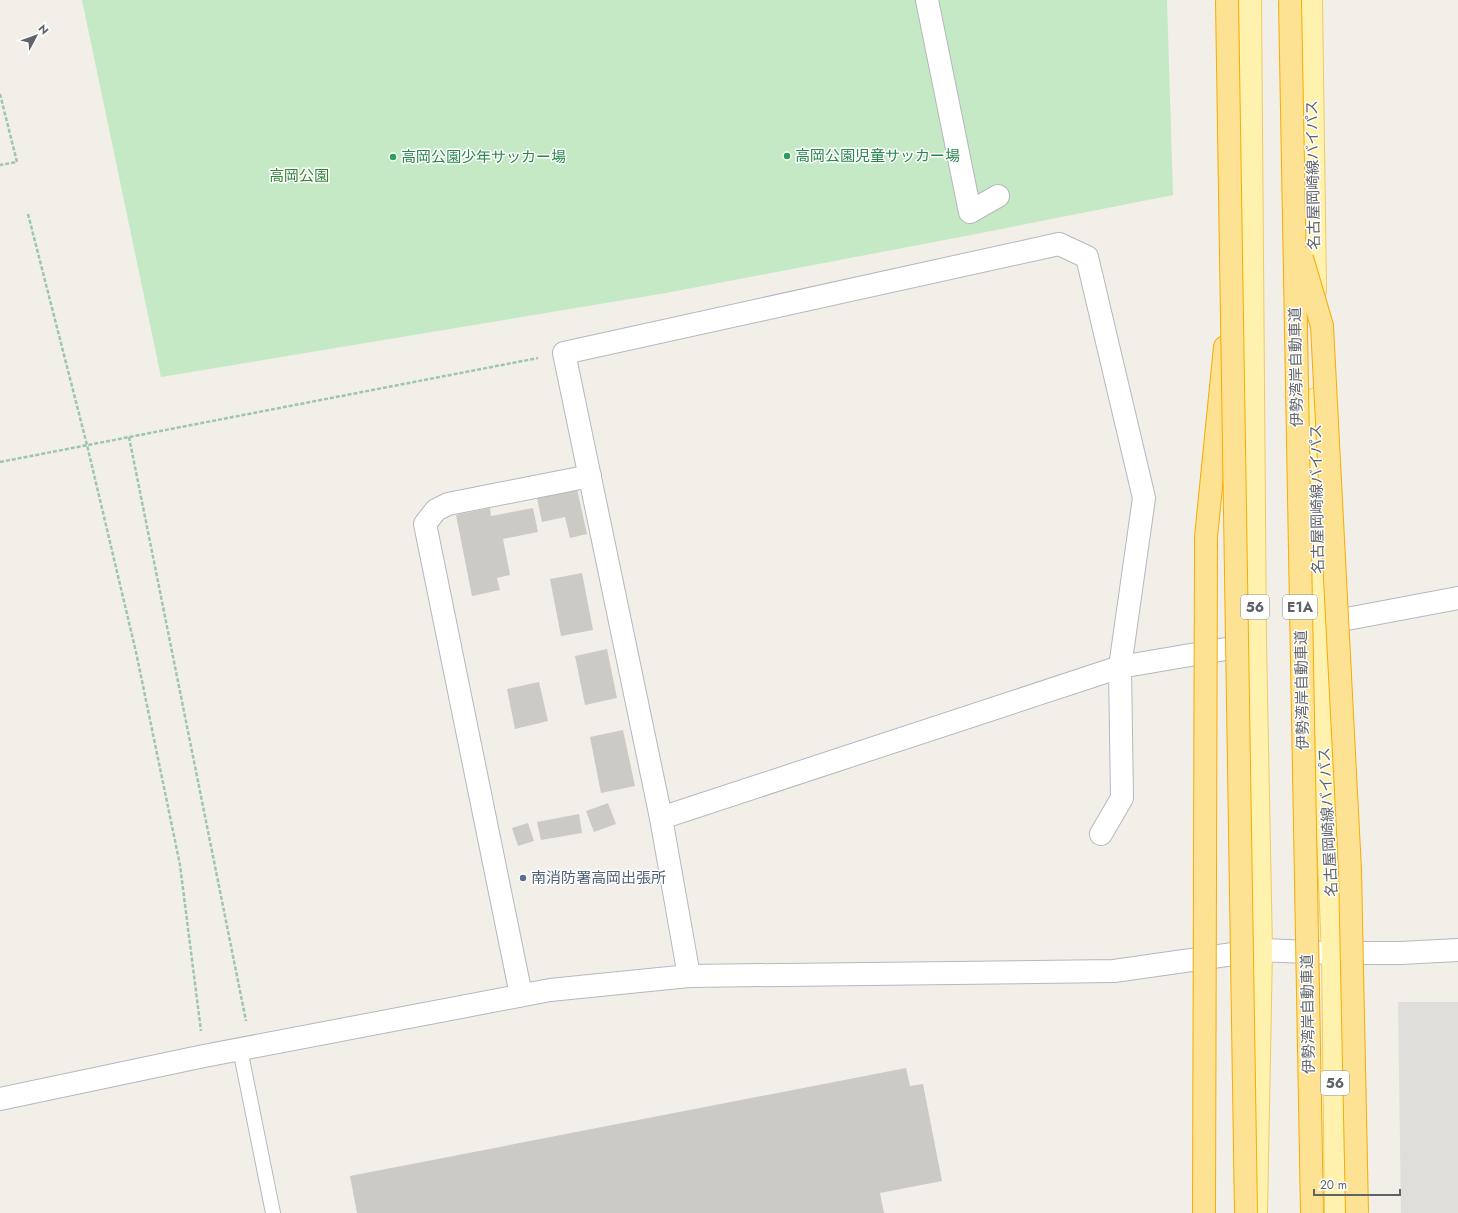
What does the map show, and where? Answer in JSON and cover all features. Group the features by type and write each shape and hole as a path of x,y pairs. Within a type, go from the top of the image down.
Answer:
{"highway":[{"path":"1227,0 1246,1213"},
{"name":"伊勢湾岸自動車道","path":"1290,0 1312,1213"},
{"path":"1293,230 1322,326 1350,870 1357,1213"},
{"path":"1204,1213 1206,537 1231,282"}],"main road":[{"name":"56","path":"1250,0 1255,644 1261,950 1256,1213"},
{"name":"名古屋岡崎線バイパス","path":"1311,0 1319,624 1333,953 1336,1213"}],"street":[{"path":"927,0 970,212 998,196"},
{"path":"689,976 661,818 564,353 1059,244 1087,257 1144,498 1120,667 1122,798 1101,834"},
{"path":"521,995 425,524 436,510 448,504 590,476"},
{"path":"1319,624 1458,598"},
{"path":"661,818 1120,667 1255,644"},
{"path":"0,1099 204,1056 550,990 689,976 1114,971 1261,950 1333,953 1401,953 1458,950"}],"lane":[{"path":"246,1048 273,1213"}],"path":[{"path":"0,94 17,162 0,165"},
{"path":"28,214 87,445 136,652 180,865 204,1056"},
{"path":"0,462 564,353"},
{"path":"130,437 246,1048"}],"shaded area":[{"path":"1398,1002 1458,1002 1458,1213 1401,1213"}],"green space":[{"name":"高岡公園","path":"82,0 1167,0 1173,195 666,293 161,377"}],"building":[{"path":"577,489 587,534 570,538 565,517 542,522 537,498"},
{"path":"490,508 491,516 533,508 538,532 503,539 510,575 497,578 500,590 472,596 456,515"},
{"path":"582,573 593,630 561,636 550,579"},
{"path":"607,649 617,698 585,705 575,656"},
{"path":"539,682 548,721 515,729 507,689"},
{"path":"623,730 635,786 601,793 590,737"},
{"path":"608,803 616,824 594,832 586,811"},
{"path":"579,814 582,833 541,840 537,822"},
{"path":"528,823 534,841 518,846 512,828"},
{"path":"906,1068 910,1086 923,1084 942,1181 880,1193 884,1213 357,1213 350,1176"}],"place":[{"name":"高岡公園児童サッカー場","path":"787,156"},
{"name":"高岡公園少年サッカー場","path":"393,157"},
{"name":"南消防署高岡出張所","path":"523,878"}]}
